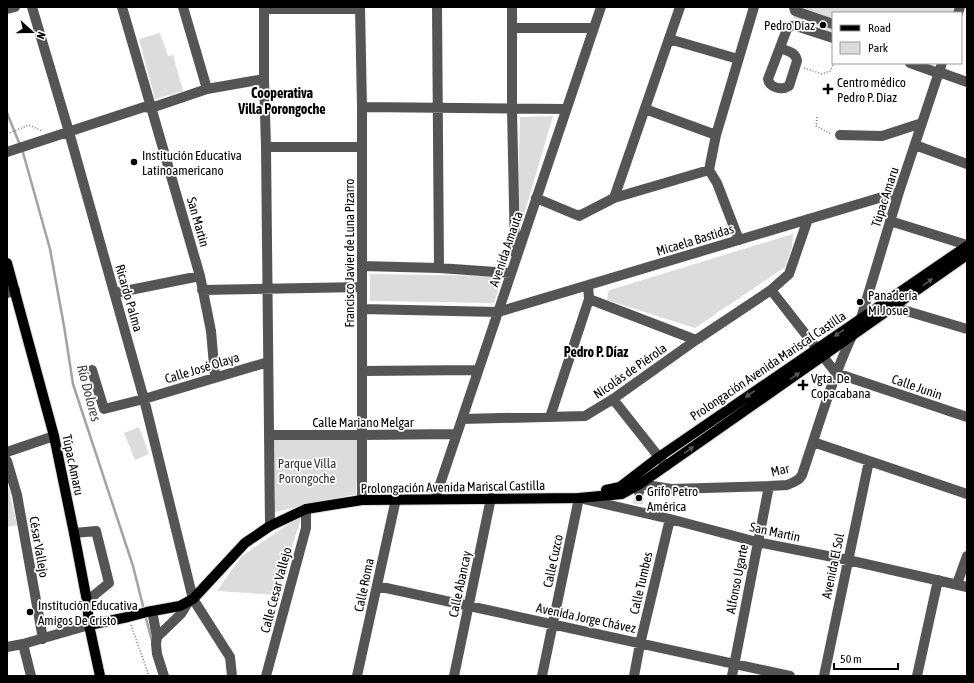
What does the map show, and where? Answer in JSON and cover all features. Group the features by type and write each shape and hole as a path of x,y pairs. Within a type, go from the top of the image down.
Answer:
{"main road":[{"name":"Prolongación Avenida Mariscal Castilla","path":"579,498 620,487 659,457 820,352 851,337 890,303 967,245"},
{"name":"Prolongación Avenida Mariscal Castilla","path":"89,625 150,611 180,606 191,600 245,543 270,526 306,509 362,500 579,498 622,494 639,488 666,466 820,352 861,318 890,303 967,255"},
{"name":"Túpac Amaru","path":"7,263 11,292 54,436 74,533 87,601 89,625 100,676"}],"street":[{"path":"7,9 15,7"},
{"name":"Ricardo Palma","path":"32,7 144,399 191,600 230,656 232,676"},
{"name":"San Martin","path":"122,7 200,276 210,331 215,377"},
{"path":"184,7 207,89"},
{"path":"437,7 439,268"},
{"path":"512,7 512,109 515,260"},
{"name":"Avenida Amauta","path":"435,499 601,7"},
{"path":"614,198 680,7"},
{"path":"739,240 717,183 710,170 716,135 754,7"},
{"path":"794,7 795,11 832,24"},
{"path":"270,526 264,8 360,8"},
{"name":"Francisco Javier de Luna Pizarro","path":"360,8 362,107 362,500"},
{"path":"780,48 792,53 797,58 788,86 782,89 770,84 768,79 787,29 792,26 796,26 832,38"},
{"path":"512,28 594,28"},
{"path":"669,39 738,59"},
{"path":"915,64 940,69 967,82"},
{"name":"Túpac Amaru","path":"851,337 861,318 899,192 940,69"},
{"path":"7,152 30,143 144,107 151,108 207,89 264,79"},
{"path":"362,107 566,109"},
{"path":"645,109 716,135"},
{"path":"840,135 886,136 922,122"},
{"path":"915,145 967,164"},
{"path":"266,147 362,147"},
{"path":"536,198 580,216 614,198 710,170"},
{"name":"Micaela Bastidas","path":"362,309 498,312 899,192"},
{"name":"Nicolás de Piérola","path":"462,419 585,416 613,399 696,340 771,290 789,274 808,219"},
{"path":"890,221 967,245"},
{"path":"362,266 439,268 511,273"},
{"path":"114,293 200,276"},
{"path":"550,417 589,299 588,285"},
{"path":"202,290 362,287"},
{"path":"771,290 836,373"},
{"path":"589,299 696,340"},
{"path":"890,303 967,330"},
{"name":"Mar","path":"639,488 671,489 787,485 799,479 836,373 851,337"},
{"name":"Calle José Olaya","path":"92,370 104,410 268,362"},
{"path":"362,371 478,370"},
{"name":"Calle Junin","path":"836,373 967,417"},
{"path":"613,399 666,466"},
{"name":"Calle Mariano Melgar","path":"269,435 457,434"},
{"path":"7,452 54,436"},
{"path":"813,442 967,494"},
{"name":"César Vallejo","path":"7,461 17,495 43,639"},
{"name":"Avenida El Sol","path":"824,676 868,461"},
{"name":"Alfonso Ugarte","path":"732,676 769,486"},
{"name":"Calle Abancay","path":"454,676 491,498"},
{"name":"San Martin","path":"579,498 638,508 670,519 758,542 848,560 962,586"},
{"name":"Calle Cuzco","path":"542,676 579,498"},
{"name":"Calle Roma","path":"357,676 396,499"},
{"name":"Calle Cesar Vallejo","path":"266,676 306,528 306,509"},
{"name":"Calle Tumbes","path":"634,676 640,644 670,519"},
{"path":"74,533 96,531 109,583 87,601"},
{"path":"962,586 967,556"},
{"path":"917,676 938,580"},
{"name":"Avenida Jorge Chávez","path":"377,586 790,676"},
{"path":"157,637 181,614 191,600"},
{"path":"150,611 157,637 157,654 164,676"},
{"name":"Prolongación Avenida Mariscal Castilla","path":"7,647 43,639 89,625"},
{"path":"23,644 30,676"}],"path":[{"path":"796,65 822,74 830,71 833,65"},
{"path":"817,117 816,126 831,134 840,135"},
{"path":"7,134 29,125"},
{"path":"129,617 149,676"}],"green space":[{"name":"Pedro Díaz","path":"797,7 954,7 952,12 832,12 832,32 793,18"},
{"path":"160,33 168,56 173,55 183,91 155,99 139,39"},
{"path":"553,116 524,215 517,213 520,117"},
{"path":"793,234 792,247 785,267 695,328 607,300 610,290"},
{"path":"370,274 503,276 494,303 370,301"},
{"path":"139,427 149,454 135,460 124,433"},
{"name":"Parque Villa Porongoche","path":"360,437 356,494 275,512 274,438"},
{"path":"7,482 17,525 7,527"},
{"path":"302,515 277,595 217,591 242,556"}],"waterway":[{"name":"Río Dolores","path":"7,113 20,145"},
{"name":"Río Dolores","path":"22,149 50,249 73,384 133,566 144,610"},
{"name":"Río Dolores","path":"145,615 152,641"}],"tunnel":[{"path":"638,504 639,492"}],"place":[{"name":"Pedro Díaz","path":"823,25"},
{"name":"Centro médico Pedro P. Díaz","path":"828,89"},
{"name":"Institución Educativa Latinoamericano","path":"134,162"},
{"name":"Panadería Mi Josue","path":"860,302"},
{"name":"Vgta. De Copacabana","path":"803,385"},
{"name":"Grifo Petro América","path":"639,498"},
{"name":"Institución Educativa Amigos De Cristo","path":"30,612"}],"district":[{"name":"Cooperativa Villa Porongoche","path":"282,102"},
{"name":"Pedro P. Díaz","path":"596,352"}]}
